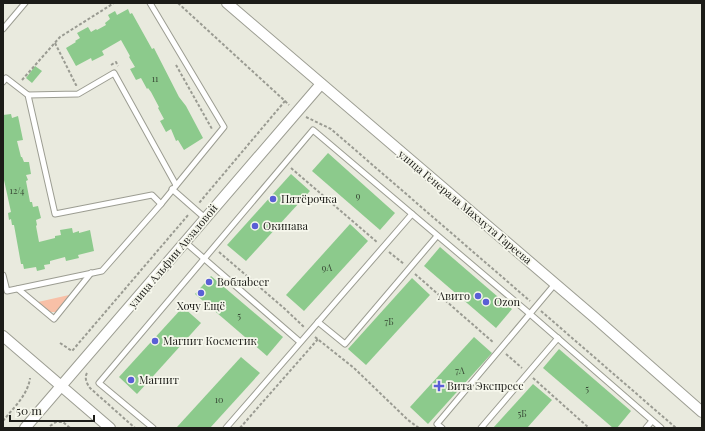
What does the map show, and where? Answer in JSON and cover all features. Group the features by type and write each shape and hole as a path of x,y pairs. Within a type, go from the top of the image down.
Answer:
{"street":[{"name":"улица Генерала Махмута Гареева","path":"227,3 702,412"},
{"name":"улица Альфии Авзаловой","path":"25,428 321,84"},
{"path":"3,336 60,387 110,428"}],"lane":[{"path":"3,30 25,3"},
{"path":"3,275 7,290 102,271 161,204 224,127 150,3"},
{"path":"28,96 78,94 114,73 174,187 205,218"},
{"path":"3,82 6,78 28,96 55,214 152,195 161,204"},
{"path":"153,428 99,383 313,130 530,314 661,428"},
{"path":"226,428 412,214"},
{"path":"318,322 345,344 437,236"},
{"path":"185,242 300,342"},
{"path":"18,289 54,318 92,273"},
{"path":"442,428 437,424 555,284"},
{"path":"482,428 558,338"},
{"path":"646,428 652,421"}],"path":[{"path":"17,87 60,36 114,3"},
{"path":"55,43 76,85 82,81"},
{"path":"109,66 116,62 119,69"},
{"path":"176,64 214,131"},
{"path":"311,120 331,129 340,136 676,428"},
{"path":"285,163 409,269 589,428"},
{"path":"214,247 309,332 354,368 408,420 419,428"},
{"path":"240,428 318,339"},
{"path":"3,420 25,394 30,378"},
{"path":"50,426 56,422 63,422 70,428"}],"shaded area":[{"path":"69,295 69,297 56,312 50,312 38,302"}],"building":[{"path":"128,9 130,14 132,13 152,49 154,48 179,97 186,106 203,138 184,150 178,140 176,141 171,129 166,132 160,121 164,119 151,92 148,88 147,89 141,78 136,80 130,69 135,67 121,40 102,51 104,55 92,61 91,58 76,66 66,48 80,38 77,33 88,27 91,32 96,29 97,30 106,25 105,23 110,19 108,15 115,11 117,15"},
{"path":"35,66 42,71 32,83 26,78"},
{"path":"11,114 12,118 18,116 23,140 17,141 21,157 24,162 29,162 31,174 26,175 28,180 26,181 30,202 32,202 33,207 38,206 41,218 36,220 39,242 61,235 60,230 72,228 73,233 79,231 79,233 90,230 94,251 78,255 79,258 66,261 65,257 50,261 50,264 44,265 45,269 37,271 36,267 24,269 23,264 21,264 14,225 12,225 11,219 9,220 8,213 11,212 3,180 3,115"},
{"path":"328,153 395,213 380,230 312,171"},
{"path":"291,174 310,191 246,261 227,245"},
{"path":"350,224 368,241 304,311 286,295"},
{"path":"440,247 512,309 496,328 424,266"},
{"path":"211,276 283,337 267,356 195,294"},
{"path":"412,278 430,295 366,365 348,349"},
{"path":"183,307 201,323 137,394 119,377"},
{"path":"474,337 492,353 428,424 410,407"},
{"path":"559,349 631,411 617,428 613,428 543,368"},
{"path":"241,357 260,373 210,428 178,428 177,427"},
{"path":"533,384 552,400 527,428 493,428"}],"place":[{"name":"Пятёрочка","path":"273,199"},
{"name":"Окинава","path":"255,226"},
{"name":"Воблаbeer","path":"209,282"},
{"name":"Хочу Ещё","path":"201,293"},
{"name":"Авито","path":"478,296"},
{"name":"Ozon","path":"486,302"},
{"name":"Магнит Косметик","path":"155,341"},
{"name":"Магнит","path":"131,380"},
{"name":"Вита Экспресс","path":"439,386"}]}
